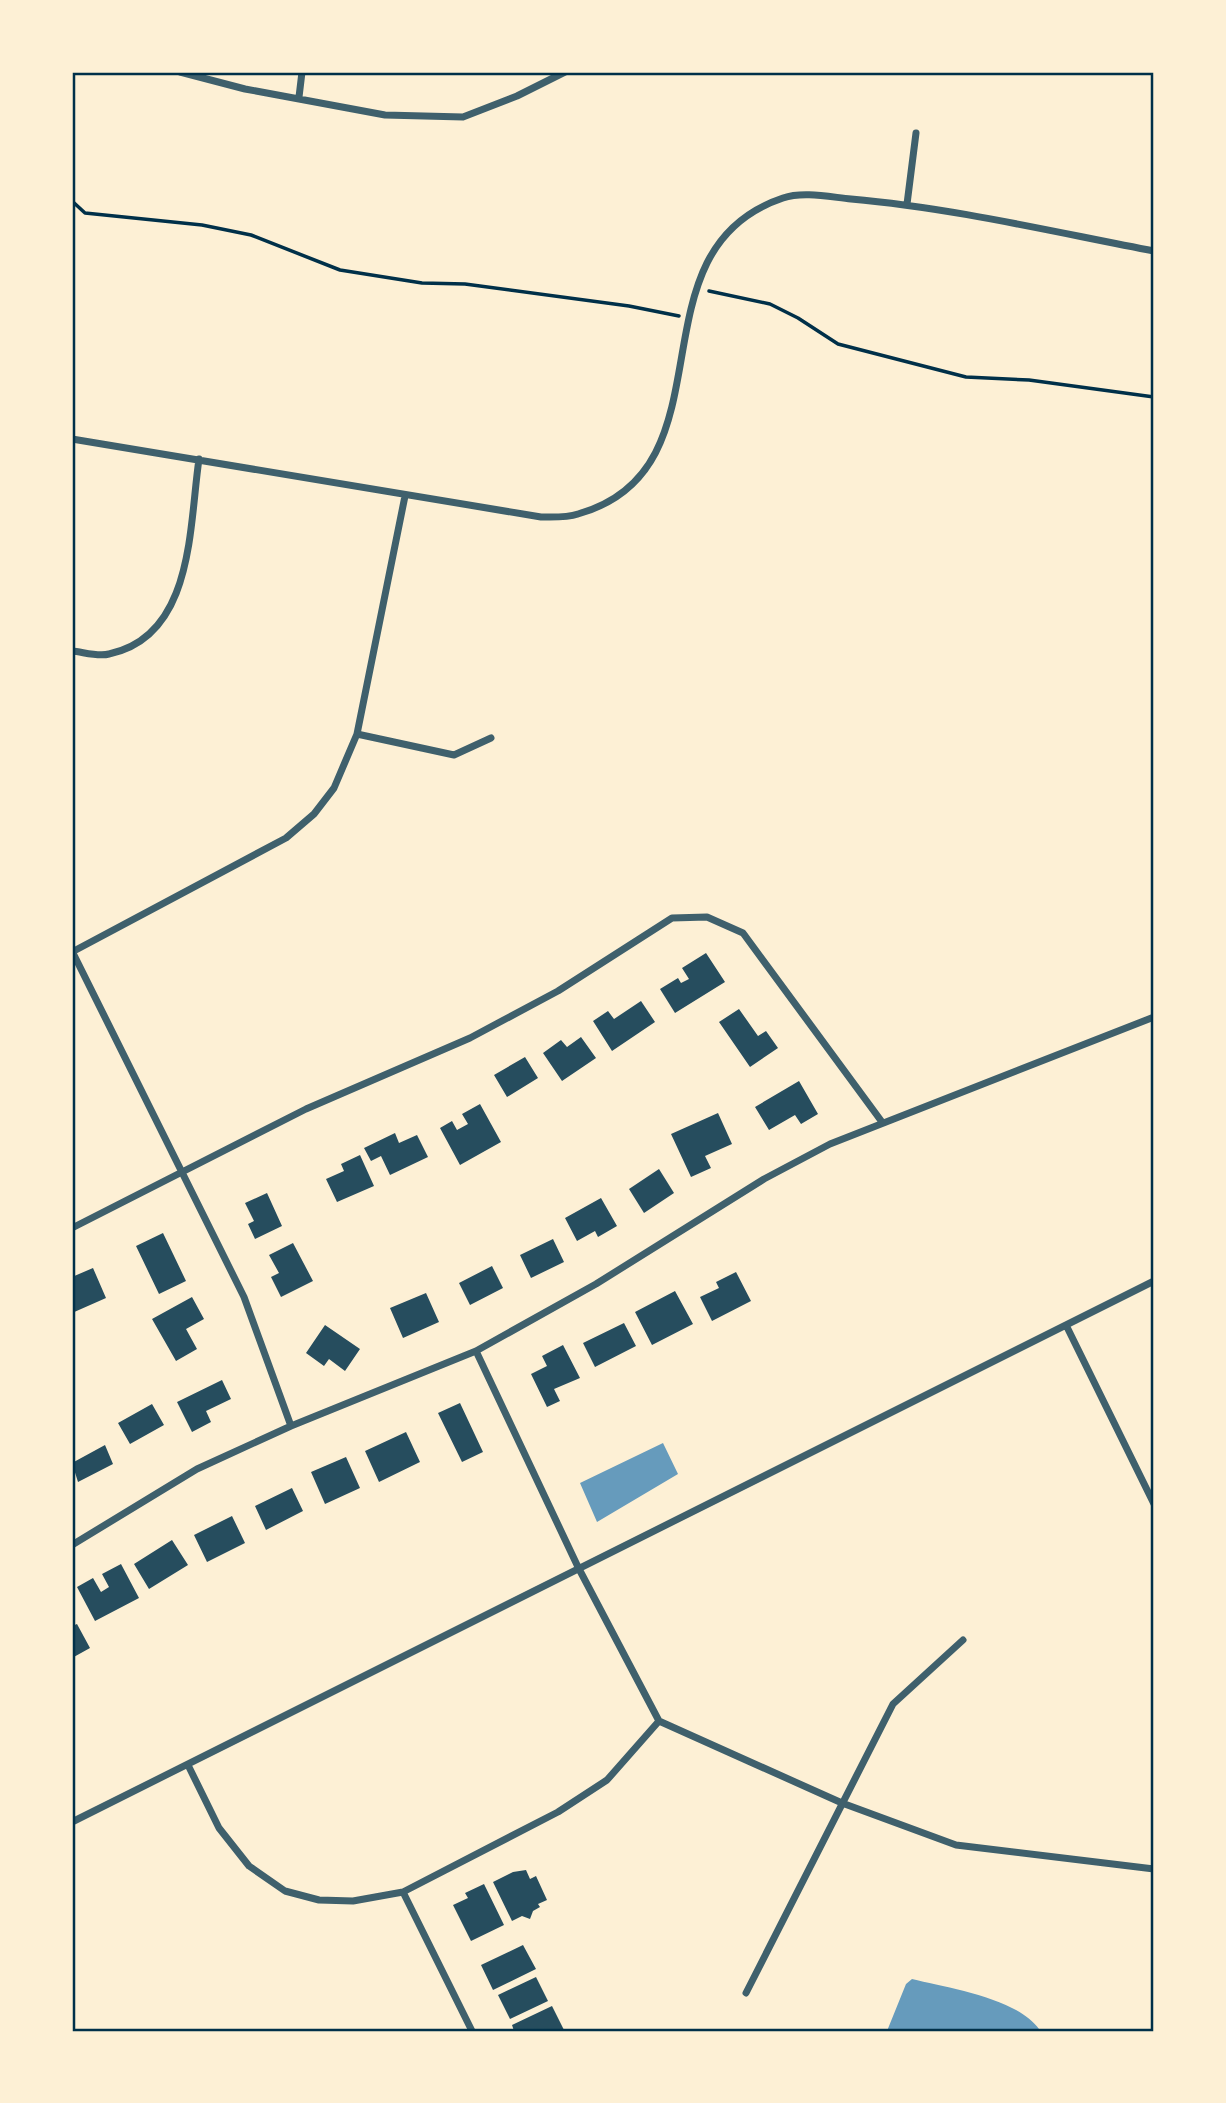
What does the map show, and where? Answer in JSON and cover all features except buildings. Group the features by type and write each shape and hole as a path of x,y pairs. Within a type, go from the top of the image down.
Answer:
{"street":[{"path":"180,72 245,89 385,115 463,117 517,96 565,72"},
{"path":"299,97 302,72"},
{"path":"907,204 916,133"},
{"path":"72,439 541,517 577,515 628,488 653,463 671,414 688,318 706,261 725,233 753,212 784,198 810,195 907,204 1154,251"},
{"path":"72,651 107,655 138,644 161,625 179,592 200,459"},
{"path":"291,1426 244,1297 72,951 286,838 314,814 334,788 357,734 405,496"},
{"path":"357,734 454,755 491,738"},
{"path":"72,1228 306,1109 470,1038 558,991 672,918 707,916 743,933 882,1122"},
{"path":"72,1545 197,1469 291,1426 476,1351 596,1284 764,1179 830,1144 1154,1017"},
{"path":"72,1822 1154,1281"},
{"path":"1066,1325 1154,1504"},
{"path":"476,1351 578,1567 659,1721 842,1803 956,1845 1154,1869"},
{"path":"746,1993 893,1704 963,1640"},
{"path":"188,1765 219,1828 249,1866 285,1891 319,1900 353,1901 403,1892 558,1812 607,1780 659,1721"},
{"path":"403,1892 472,2031"}],"path":[{"path":"72,201 85,213 202,226 251,235 340,270 422,283 465,284 629,306 688,318"},
{"path":"697,288 770,304 798,318 838,344 965,377 1029,380 1154,397"}],"water":[{"path":"663,1443 678,1474 597,1522 580,1483"},
{"path":"912,1979 999,2002 1029,2018 1039,2029 887,2031 906,1984"}]}
